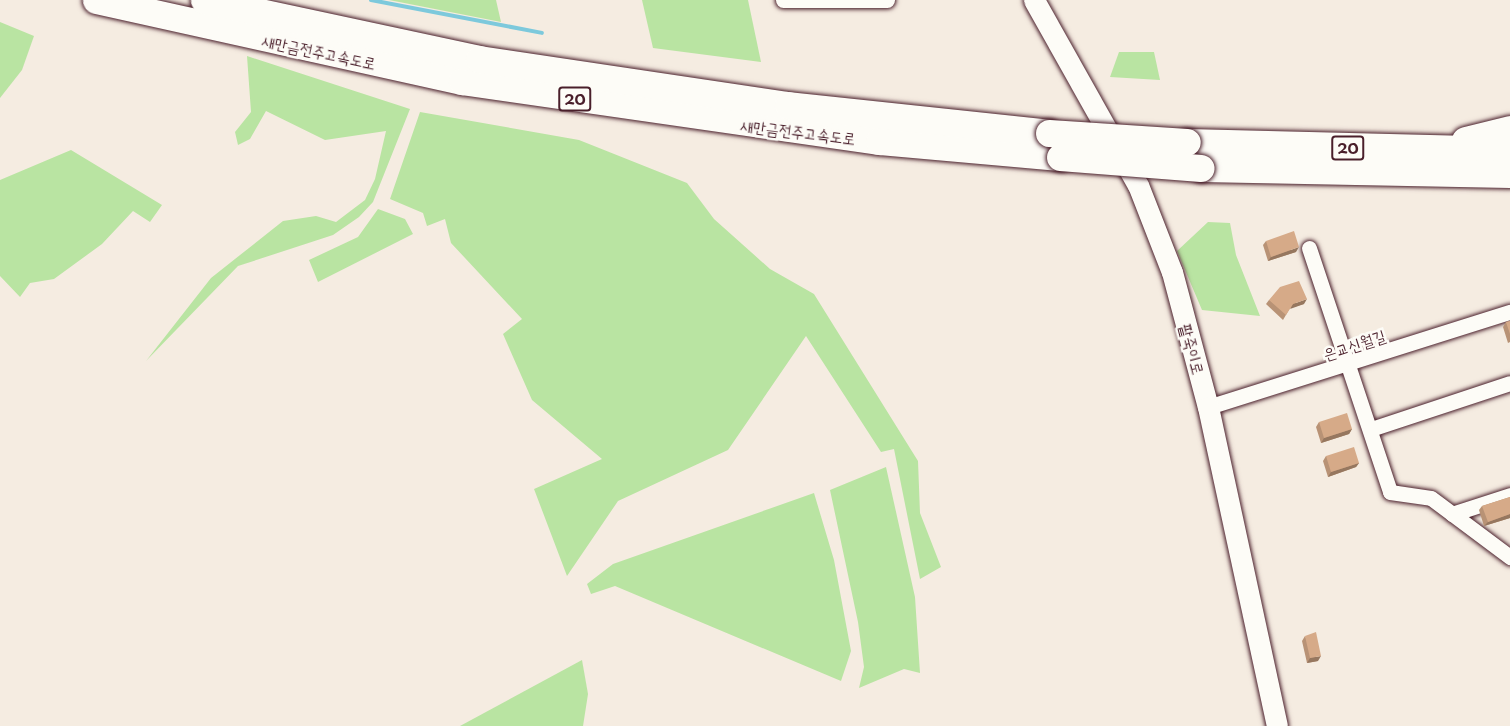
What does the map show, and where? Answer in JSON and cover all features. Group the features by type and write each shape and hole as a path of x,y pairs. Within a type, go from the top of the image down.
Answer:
{"highway":[{"name":"새만금전주고속도로","path":"96,0 462,81 855,138 1054,145 1186,142 1437,151 1510,150"},
{"name":"새만금전주고속도로","path":"204,0 490,61 1201,168 1510,174"},
{"path":"1437,151 1510,129"}],"street":[{"path":"783,0 887,0"},
{"name":"팥죽이로","path":"1034,0 1138,185 1172,272 1208,407 1277,726"},
{"path":"1309,248 1352,365 1390,492 1431,498 1510,557"},
{"name":"은교신월길","path":"1208,407 1352,365 1510,312"},
{"path":"1371,429 1510,383"},
{"path":"1452,514 1510,495"}],"green space":[{"path":"389,0 496,0 501,22"},
{"path":"642,0 748,0 761,62 653,48"},
{"path":"0,22 34,36 22,70 0,98"},
{"path":"1119,52 1154,52 1160,80 1110,77"},
{"path":"247,56 410,109 373,202 359,217 333,235 238,266 146,361 211,278 283,221 316,216 336,222 365,200 375,179 386,131 325,140 266,111 250,139 238,145 235,132 251,112"},
{"path":"420,112 579,140 687,183 714,219 770,269 814,294 918,461 920,513 941,567 920,579 894,449 881,452 806,336 728,450 618,501 567,576 534,489 602,459 532,400 503,334 522,319 451,243 445,219 427,226 423,213 390,199"},
{"path":"71,150 162,205 150,222 133,211 102,244 54,279 30,283 20,297 0,276 0,180"},
{"path":"378,209 405,219 413,234 318,282 309,260 358,237"},
{"path":"1208,222 1230,223 1236,255 1260,316 1202,310 1177,251"},
{"path":"886,467 915,597 920,673 904,669 859,688 864,667 858,622 830,490"},
{"path":"814,493 834,560 851,651 841,681 615,586 591,594 587,584 613,564"},
{"path":"582,660 588,694 583,726 460,726"}],"building":[{"path":"1294,231 1299,247 1271,257 1266,241"},
{"path":"1299,281 1307,299 1293,304 1286,315 1269,300 1280,287"},
{"path":"1510,321 1510,334 1506,322"},
{"path":"1347,413 1352,429 1324,438 1319,422"},
{"path":"1354,447 1359,463 1331,472 1326,456"},
{"path":"1510,497 1510,514 1488,522 1482,506"},
{"path":"1316,632 1321,656 1310,658 1305,636"}],"waterway":[{"path":"371,0 542,33"}]}
